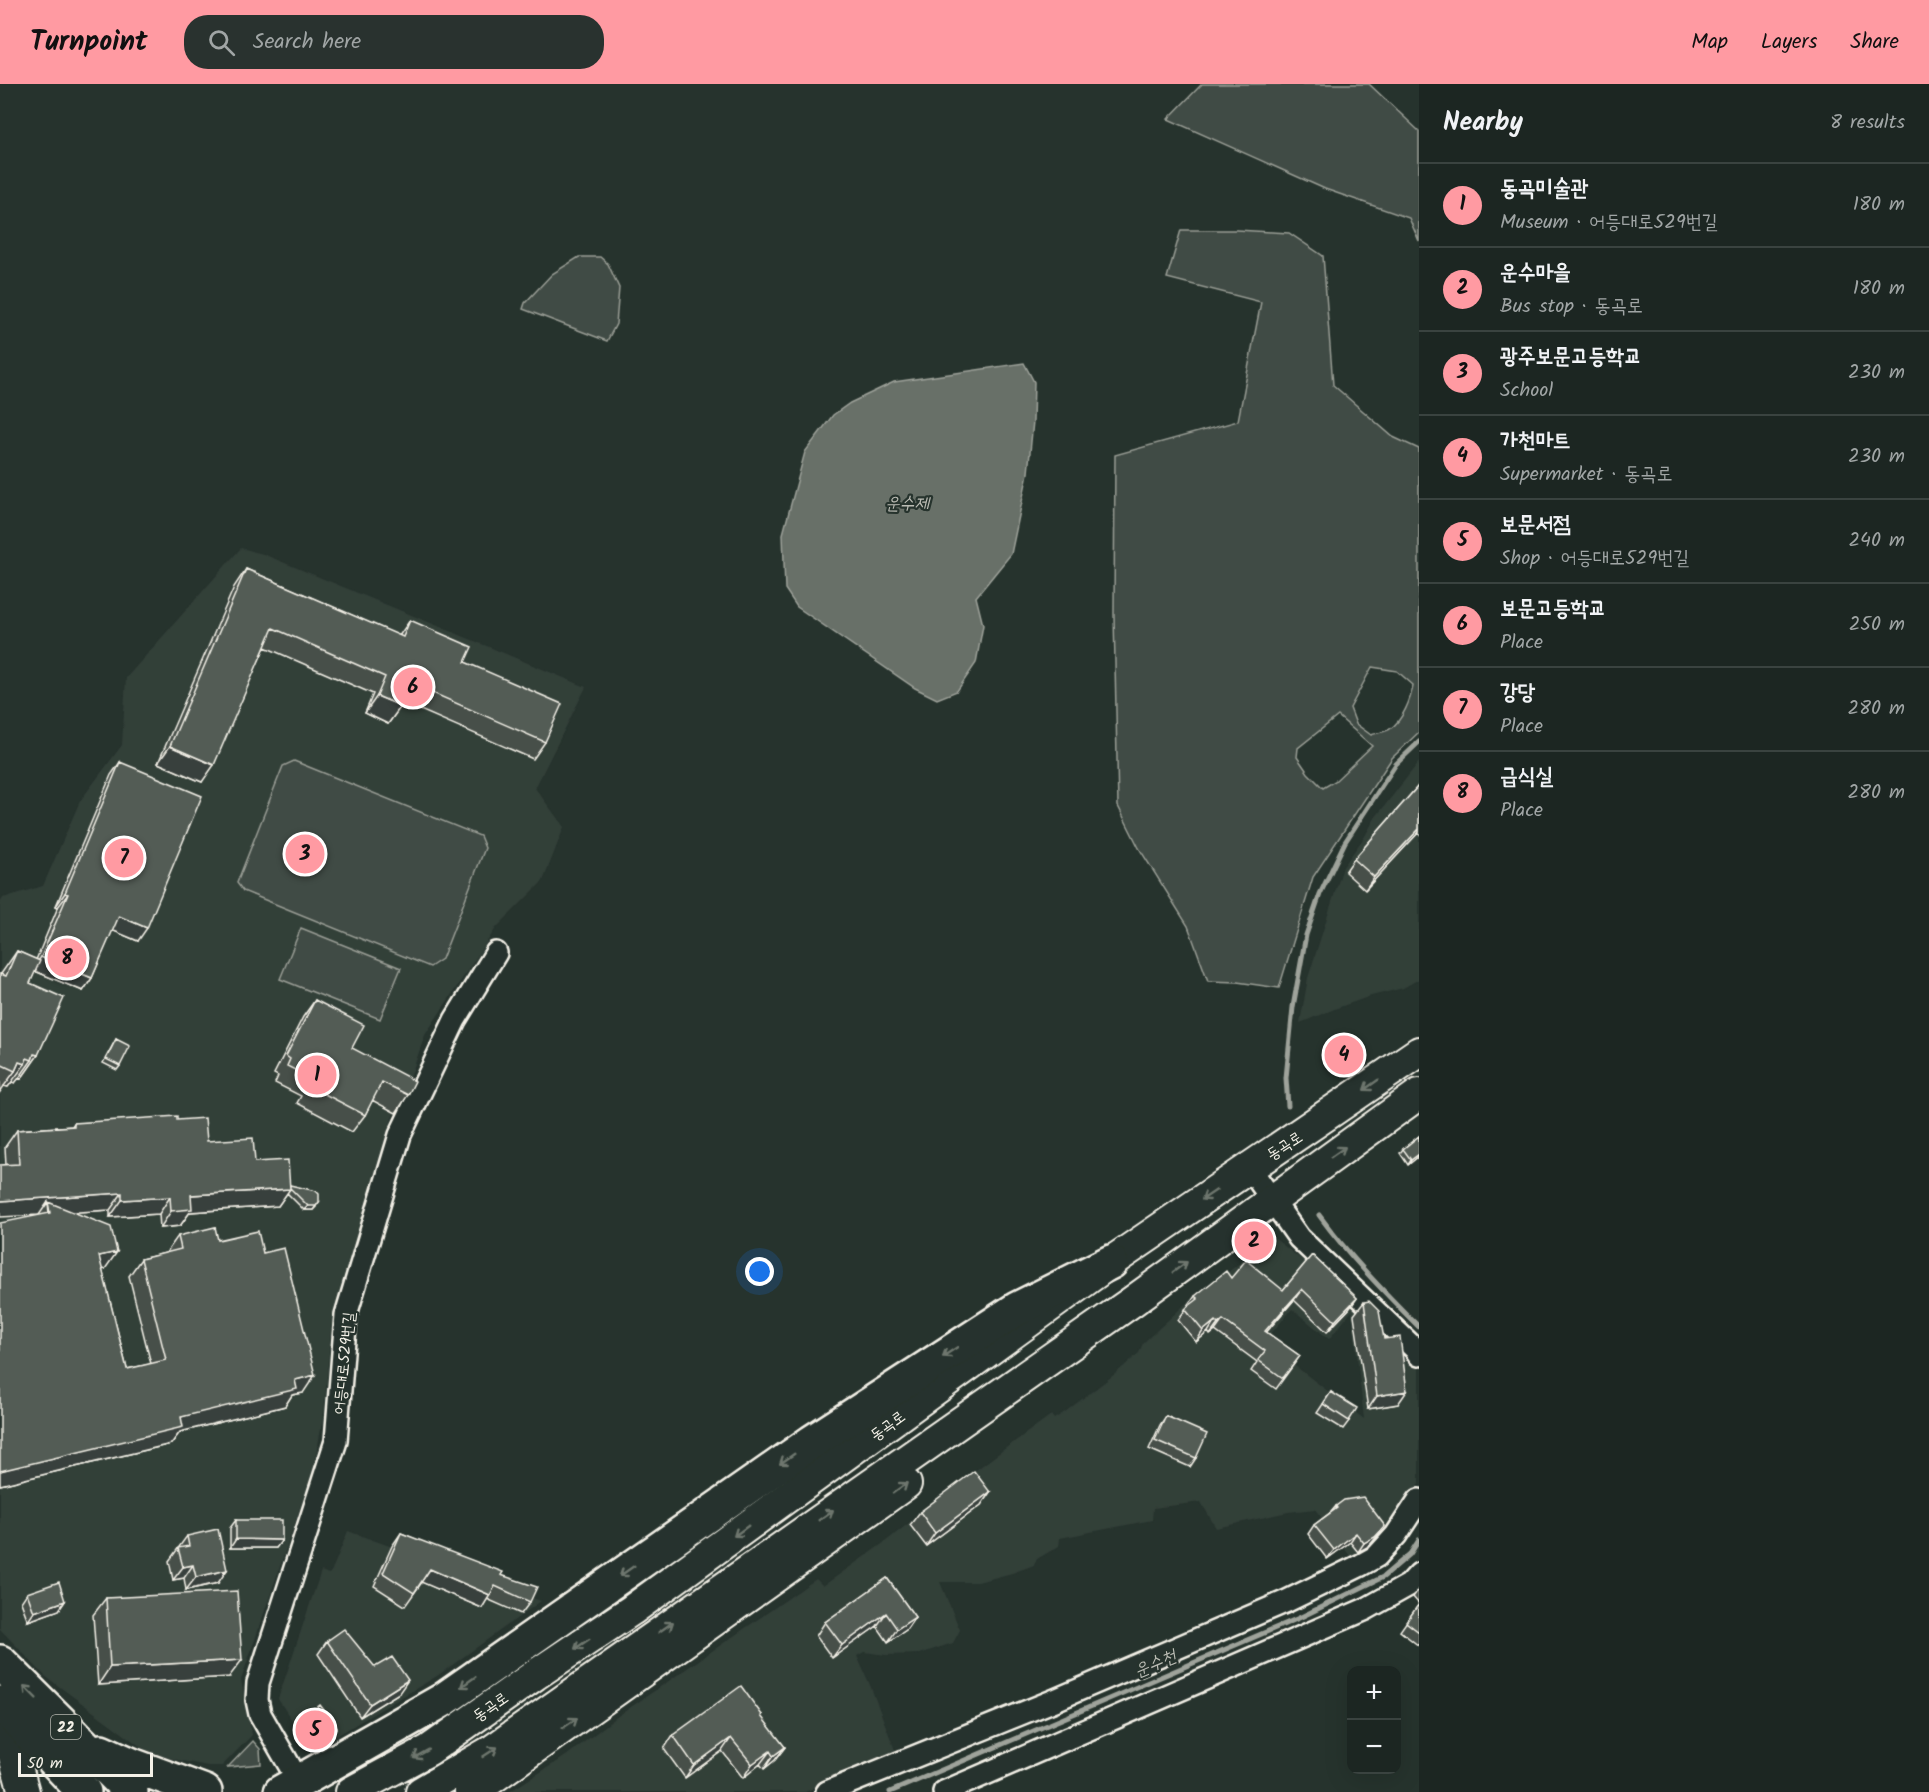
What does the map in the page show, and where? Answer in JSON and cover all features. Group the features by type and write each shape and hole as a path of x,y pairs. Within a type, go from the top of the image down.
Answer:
{"main road":[{"name":"동곡로","path":"351,1792 429,1750 632,1610 1111,1262 1419,1052"},
{"path":"421,1792 491,1751 1133,1301 1419,1094"},
{"path":"268,1792 290,1789 443,1700 812,1442 1017,1309 1111,1262"},
{"path":"470,1792 510,1766 1057,1376 1133,1301"},
{"name":"22","path":"0,1662 131,1792"},
{"name":"22","path":"0,1703 84,1792"},
{"path":"0,1714 24,1792"},
{"path":"80,1741 205,1792"}],"street":[{"name":"어등대로529번길","path":"290,1789 260,1714 257,1700 258,1683 336,1442 346,1315 400,1135 455,1020 496,952"},
{"path":"1250,1167 1299,1238 1419,1355"},
{"path":"827,1792 1055,1700 1287,1601 1361,1565 1377,1556 1396,1535 1419,1500"},
{"path":"944,1792 1366,1609 1409,1585 1419,1574"}],"shaded area":[{"path":"1202,84 1369,84 1419,131 1419,241 1409,218 1325,189 1168,119"},
{"path":"1181,230 1289,233 1323,256 1333,385 1393,437 1419,449 1419,732 1392,758 1313,877 1279,988 1237,982 1208,981 1188,926 1139,848 1118,806 1114,615 1115,455 1238,421 1261,302 1167,278","holes":["1372,667 1397,671 1413,685 1408,703 1395,725 1383,732 1371,735 1356,724 1350,708","1338,716 1372,746 1335,781 1323,788 1308,773 1297,757 1298,748"]},
{"path":"579,257 600,257 608,264 619,288 616,324 607,341 523,309 525,303 552,274"},
{"path":"241,548 263,554 586,687 535,788 564,827 543,881 496,928 425,1035 403,1098 392,1118 332,1320 324,1413 313,1471 241,1680 252,1735 222,1766 208,1766 152,1755 45,1676 0,1629 0,903 3,898 43,886 80,801 122,745 126,678"},
{"path":"294,761 480,836 485,848 442,959 430,967 243,891 237,883 283,766"},
{"path":"1419,762 1419,979 1403,988 1371,996 1300,1023 1308,978 1343,867 1375,818"},
{"path":"301,928 401,968 380,1019 280,979"},
{"path":"1274,1238 1302,1260 1321,1270 1417,1364 1419,1368 1419,1483 1386,1537 1353,1560 1315,1509 1288,1512 1216,1528 1201,1502 1153,1508 1152,1520 1060,1538 1059,1546 1037,1559 1034,1565 1012,1573 978,1582 940,1582 960,1630 953,1643 919,1654 886,1655 864,1652 857,1656 895,1750 805,1792 509,1792 566,1756 618,1716 816,1579 823,1586 885,1542 972,1473 1051,1415 1054,1419 1065,1412 1139,1353 1143,1343 1190,1300","holes":["1292,1309 1329,1339 1352,1311 1364,1419 1264,1342"]},
{"path":"348,1531 541,1601 437,1676 316,1748 309,1747 278,1699 321,1571 329,1574 332,1570"},
{"path":"253,1741 260,1749 261,1764 228,1767"}],"water":[{"name":"운수제","path":"1024,363 1034,382 1033,421 1028,473 1011,554 976,597 983,625 976,663 957,691 937,699 915,688 797,607 785,589 783,534 805,452 833,415 850,403 894,382"}],"building":[{"path":"246,569 403,637 410,620 472,647 465,662 562,704 545,742 410,683 401,706 377,696 385,677 273,628 214,765 170,746"},
{"path":"120,762 202,796 147,928 119,916 92,978 41,957"},
{"path":"1419,785 1419,829 1374,877 1354,859"},
{"path":"17,951 40,961 30,983 64,998 38,1055 34,1054 32,1060 27,1058 25,1064 19,1062 15,1071 0,1064 0,974 6,976"},
{"path":"315,1000 364,1025 352,1048 415,1081 408,1095 382,1082 365,1115 309,1086 313,1079 287,1066 290,1059 286,1056"},
{"path":"116,1039 130,1046 120,1066 106,1059"},
{"path":"177,1116 177,1120 205,1118 207,1141 253,1138 255,1162 288,1160 290,1189 191,1195 192,1209 171,1211 170,1197 122,1200 122,1193 0,1201 0,1165 19,1164 17,1130 74,1126 74,1123"},
{"path":"1419,1136 1419,1154 1411,1160 1403,1149"},
{"path":"290,1185 316,1191 319,1194 319,1202 316,1206 308,1206 290,1188"},
{"path":"48,1202 111,1227 117,1252 99,1256 127,1369 166,1360 141,1259 181,1249 178,1236 215,1227 218,1240 258,1231 263,1253 284,1248 315,1375 295,1380 297,1389 181,1417 183,1427 0,1471 0,1223 50,1213"},
{"path":"1312,1255 1357,1298 1335,1321 1302,1289 1265,1331 1300,1356 1283,1378 1258,1360 1265,1351 1223,1320 1218,1324 1215,1321 1203,1331 1185,1309 1198,1299 1195,1296 1226,1271 1231,1278 1246,1260 1283,1290"},
{"path":"1369,1301 1379,1311 1384,1339 1400,1337 1407,1391 1377,1396 1364,1302"},
{"path":"1331,1392 1357,1408 1349,1421 1323,1404"},
{"path":"1166,1416 1207,1434 1196,1458 1155,1440"},
{"path":"974,1471 990,1492 935,1533 920,1512"},
{"path":"1363,1497 1385,1526 1375,1537 1364,1543 1356,1533 1334,1550 1314,1525 1344,1500"},
{"path":"236,1520 282,1520 282,1540 236,1539"},
{"path":"218,1529 227,1570 196,1577 193,1565 183,1567 178,1548 189,1546 187,1536"},
{"path":"401,1533 503,1572 501,1575 537,1587 530,1602 495,1586 490,1595 430,1569 414,1593 383,1573"},
{"path":"887,1578 915,1617 897,1629 886,1613 842,1645 825,1622"},
{"path":"59,1582 65,1601 34,1612 27,1593"},
{"path":"237,1591 242,1660 110,1667 106,1598"},
{"path":"1419,1604 1419,1632 1406,1622"},
{"path":"344,1629 375,1667 392,1657 408,1680 370,1704 327,1641"},
{"path":"741,1686 785,1747 773,1756 770,1751 752,1764 731,1738 694,1765 673,1735"},
{"path":"320,1705 337,1727 318,1738 306,1716"}],"waterway":[{"path":"1288,1106 1286,1078 1293,1007 1306,935 1320,894 1345,842 1396,764 1419,742"},
{"name":"운수천","path":"1319,1215 1342,1245 1419,1327"},
{"name":"운수천","path":"890,1792 1299,1618 1383,1577 1410,1554 1419,1540"}],"place":[{"name":"보문고등학교","path":"413,687"},
{"name":"광주보문고등학교","path":"305,854"},
{"name":"강당","path":"124,858"},
{"name":"급식실","path":"67,958"},
{"name":"가천마트","path":"1344,1055"},
{"name":"동곡미술관","path":"317,1075"},
{"name":"운수마을","path":"1254,1241"},
{"name":"보문서점","path":"315,1730"}]}
